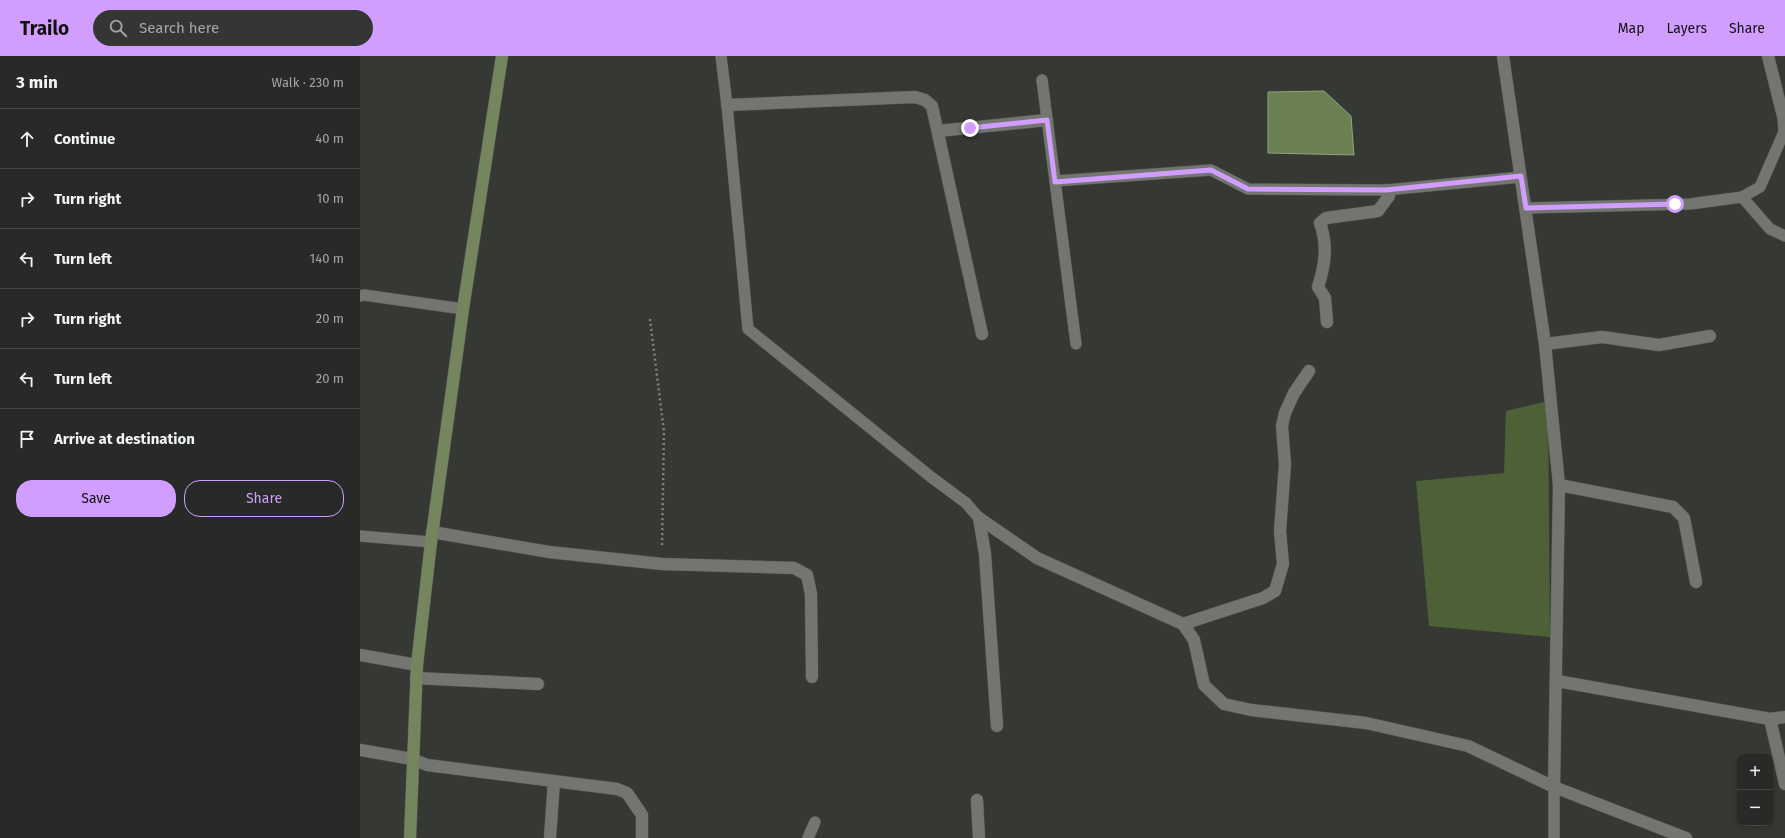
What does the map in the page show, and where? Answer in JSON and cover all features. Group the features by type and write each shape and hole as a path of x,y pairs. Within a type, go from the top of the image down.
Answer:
{"street":[{"path":"410,838 416,678 432,537 463,309 502,56"},
{"path":"1503,56 1545,344 1559,485 1557,681 1554,787"},
{"path":"1768,56 1783,116"},
{"path":"727,105 915,97 925,100 932,106 982,334"},
{"path":"938,131 1047,120"},
{"path":"1327,322 1325,298 1318,287 1326,252 1323,231 1320,223 1326,218 1378,211 1389,196 1386,190"},
{"path":"1545,344 1602,338 1659,345 1710,336"},
{"path":"1183,624 1263,598 1275,591 1283,564 1280,531 1284,464 1282,426 1288,406 1309,371"},
{"path":"1559,485 1673,508 1684,518 1696,582"},
{"path":"980,518 1037,558 1183,624 1194,640 1204,685 1224,704 1251,710 1366,723 1468,746 1554,787 1686,838"},
{"path":"980,518 985,554 997,726"},
{"path":"432,537 549,552 662,564 794,568 807,575 811,594 812,677"},
{"path":"360,655 417,665"},
{"path":"416,678 538,684"},
{"path":"1557,681 1770,719 1785,717"},
{"path":"1770,719 1785,784"},
{"path":"360,750 412,759 427,765 513,774 554,782 617,789 627,793 642,815 642,838"},
{"path":"550,838 554,782"},
{"path":"977,800 979,838"}],"lane":[{"path":"721,56 748,329 925,473 966,503 980,518"},
{"path":"1042,80 1076,344"},
{"path":"1526,208 1690,204 1742,197 1760,187 1784,132 1783,116"},
{"path":"1055,182 1211,170 1248,189 1386,190 1521,176"},
{"path":"1742,197 1770,229 1785,236"},
{"path":"360,296 364,295 463,309"},
{"path":"360,536 432,537"},
{"path":"1554,787 1554,838"},
{"path":"808,838 815,822"}],"path":[{"path":"650,319 664,432 662,564"}],"shaded area":[{"path":"1324,91 1351,116 1354,155 1268,153 1268,92"},
{"path":"1548,401 1550,637 1429,626 1416,481 1504,473 1506,411"}],"route":[{"path":"970,128 1047,120 1055,182 1211,170 1248,189 1386,190 1521,176 1526,208 1675,204"}]}
